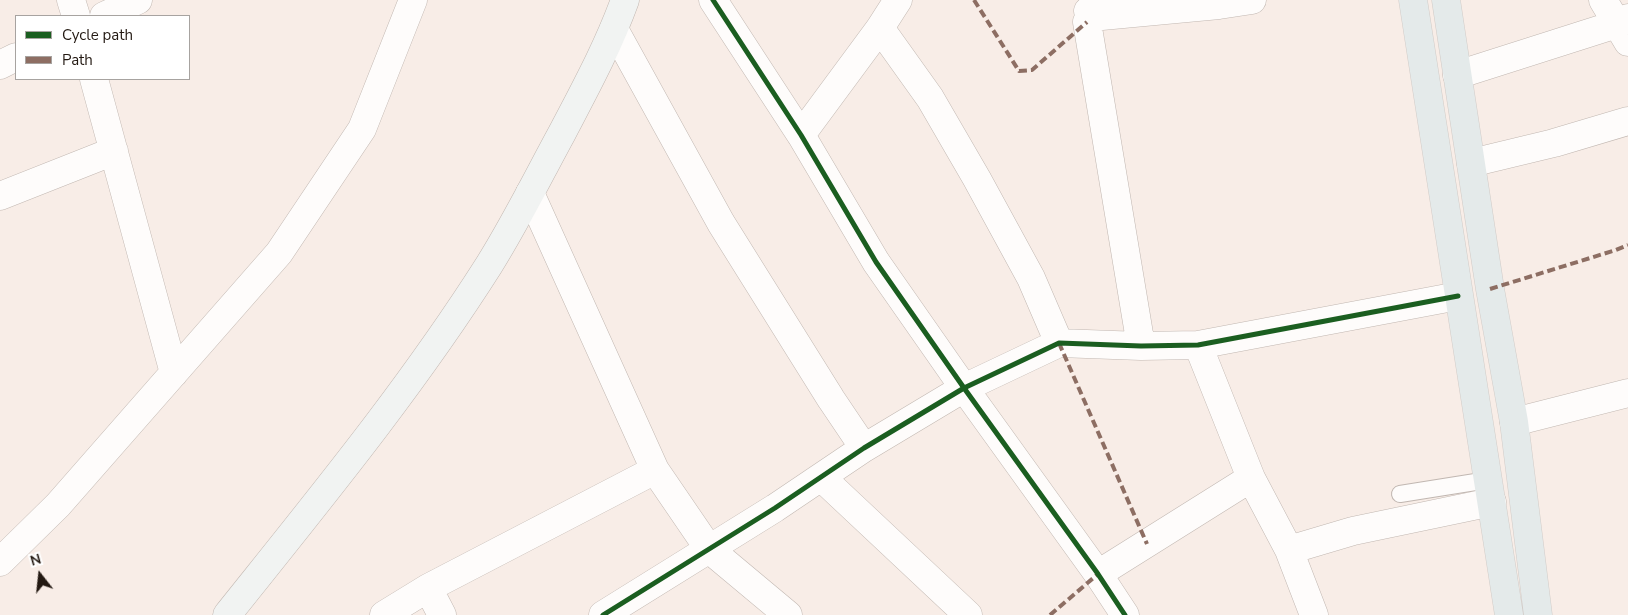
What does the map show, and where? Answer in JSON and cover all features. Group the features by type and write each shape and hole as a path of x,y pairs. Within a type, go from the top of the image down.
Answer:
{"main road":[{"path":"228,615 412,379 490,264 592,76 625,0"},
{"path":"1413,0 1509,615"},
{"path":"1446,0 1456,76 1514,422 1538,615"}],"street":[{"path":"71,0 76,15"},
{"path":"106,15 138,0"},
{"path":"0,562 58,505 279,253 362,129 413,0"},
{"path":"713,0 801,135 876,262 1098,574 1125,615"},
{"path":"1141,346 1087,22 1094,6 1218,5 1252,0"},
{"path":"1456,76 1624,28 1603,0"},
{"path":"801,135 890,9"},
{"path":"890,9 930,98 1031,278 1059,342"},
{"path":"614,29 721,223 864,448"},
{"path":"0,64 15,57"},
{"path":"94,80 174,373"},
{"path":"1471,163 1554,143 1628,121"},
{"path":"0,196 114,151"},
{"path":"530,193 655,470 709,549 788,615"},
{"path":"603,615 822,478 864,448 964,388 1059,342 1141,346 1198,345 1458,296"},
{"path":"1198,345 1251,478 1288,550 1314,615"},
{"path":"1514,422 1628,393"},
{"path":"384,615 428,588 655,470"},
{"path":"822,478 968,615"},
{"path":"1098,574 1251,478"},
{"path":"1288,550 1490,491"},
{"path":"428,588 442,615"}],"lane":[{"path":"1400,494 1490,491"}],"marked path":[{"path":"974,0 1019,71 1032,70 1087,22"},
{"path":"1490,289 1628,245"},
{"path":"1059,343 1147,544"},
{"path":"1050,615 1098,574"}],"cycle path":[{"path":"713,0 801,135 876,262 1098,574 1125,615"},
{"path":"603,615 775,508 864,448 964,388 1059,343 1141,346 1198,345 1458,296"}]}
